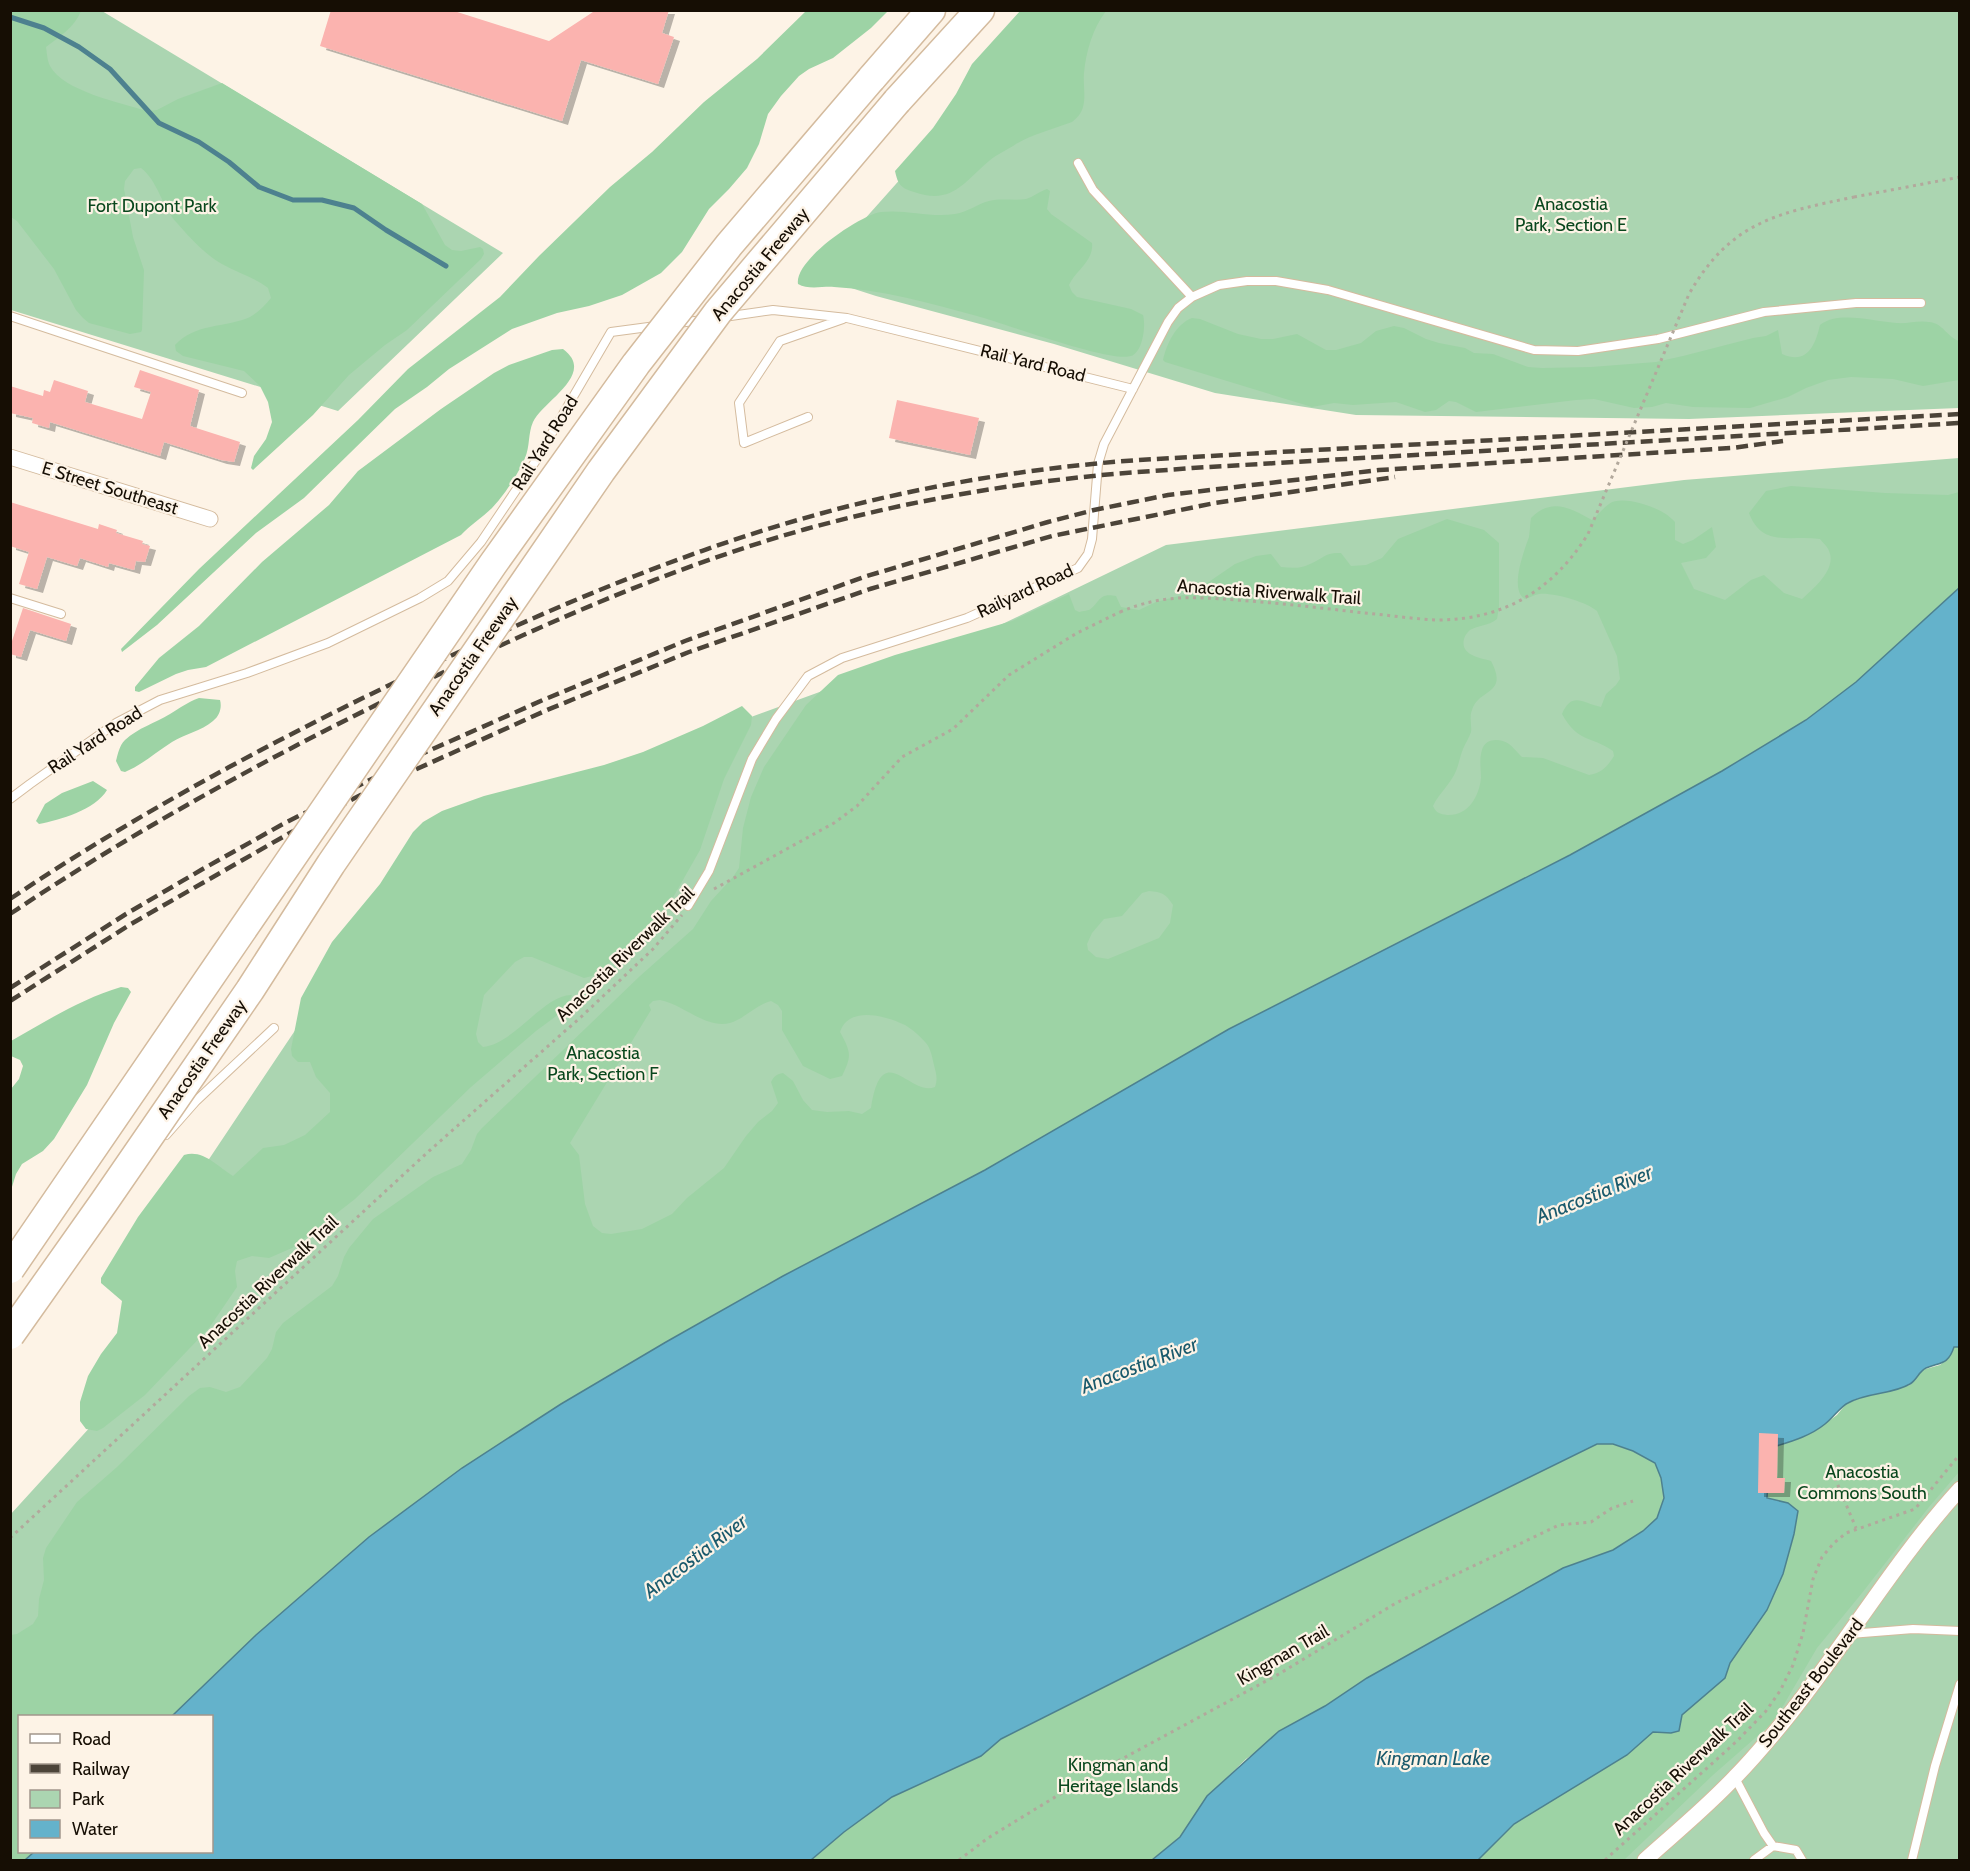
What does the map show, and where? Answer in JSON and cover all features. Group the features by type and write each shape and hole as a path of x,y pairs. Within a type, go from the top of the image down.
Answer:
{"highway":[{"name":"Anacostia Freeway","path":"10,1269 493,564 629,373 729,245 931,10"},
{"name":"Anacostia Freeway","path":"10,1335 250,990 331,864 601,471 718,312 897,100 980,10"}],"street":[{"name":"E Street Southeast","path":"10,457 210,519"},
{"name":"Southeast Boulevard","path":"1645,1860 1735,1778 1789,1716 1850,1635 1910,1548 1959,1489"}],"lane":[{"path":"1078,163 1094,190 1192,297 1219,285 1247,280 1276,281 1328,290 1534,350 1578,351 1658,339 1764,312 1856,303 1921,303"},
{"name":"Railyard Road","path":"688,906 709,871 752,759 776,718 808,676 842,658 967,618 1078,568 1088,554 1092,539 1098,464 1101,453 1168,322 1178,308 1192,297"},
{"name":"Rail Yard Road","path":"10,799 116,723 160,700 328,643 420,598 448,581 481,542 535,462 612,332 773,310 847,318 1133,389"},
{"path":"10,316 242,393"},
{"path":"808,417 744,443 739,403 780,341 847,318"},
{"path":"10,598 61,614"},
{"path":"158,1143 196,1101 274,1028"},
{"path":"104,1202 143,1160"},
{"path":"1850,1635 1913,1629 1959,1631"},
{"path":"1912,1860 1935,1766 1959,1684"},
{"path":"1735,1778 1773,1846 1796,1850 1802,1860"},
{"path":"1754,1860 1773,1846"}],"path":[{"name":"Anacostia Riverwalk Trail","path":"10,1538 429,1151 590,1009 654,949 688,906 703,894 834,823 857,806 902,757 953,729 1009,675 1077,633 1134,606 1166,598 1199,597 1435,620 1483,615 1515,604 1549,582 1588,534 1689,294 1699,276 1727,245 1748,229 1771,217 1793,210 1959,177"},
{"name":"Anacostia Riverwalk Trail","path":"1605,1860 1737,1741 1766,1711 1780,1691 1793,1665 1803,1633 1813,1579 1822,1557 1834,1543 1856,1528 1915,1509 1959,1454"},
{"path":"1832,1471 1856,1528"},
{"name":"Kingman Trail","path":"959,1860 988,1838 1083,1780 1279,1674 1396,1603 1559,1525 1591,1522 1612,1508 1633,1501"}],"green space":[{"name":"Fort Dupont Park","path":"10,11 102,11 503,253 338,411 11,310"},
{"name":"Fort Dupont Park","path":"10,11 81,11 71,27 46,47 49,64 57,75 80,89 147,111 157,110 178,99 222,83 422,204 445,245 452,250 461,251 480,247 484,254 407,330 349,375 313,415 253,470 251,468 254,456 266,439 272,422 268,402 260,386 244,371 183,356 176,351 175,345 201,329 250,317 271,298 268,288 216,261 172,217 147,173 141,168 134,169 125,181 124,189 133,237 144,270 142,330 130,334 89,323 83,318 76,310 54,269 17,221 11,217"},
{"path":"806,11 888,11 871,28 833,58 799,76 781,96 768,114 759,144 747,168 709,209 682,252 661,273 622,295 557,313 512,329 449,369 395,409 304,498 256,533 157,625 122,652 121,649 199,569 358,420 408,369 500,297 610,187 652,152 704,102 757,59"},
{"path":"1020,11 1106,11 1097,25 1088,48 1084,73 1084,103 1080,114 1072,122 1029,137 999,154 964,184 948,194 927,195 903,187 895,171 933,128 956,94 972,64"},
{"name":"Anacostia Park, Section E","path":"1050,11 1959,11 1959,408 1689,419 1356,415 1215,393 1054,344 876,296 814,276"},
{"path":"1047,189 1050,191 1047,209 1051,214 1092,243 1090,255 1069,285 1072,292 1077,297 1131,309 1143,315 1144,331 1141,344 1135,354 1120,357 1102,354 942,306 906,298 870,291 798,284 806,263 817,251 844,230 871,215 890,211 936,215 955,214 989,201 1026,199"},
{"path":"1192,318 1238,334 1261,339 1297,334 1326,350 1336,350 1361,343 1376,331 1394,326 1404,328 1426,339 1465,348 1474,353 1493,354 1528,367 1542,368 1656,362 1766,336 1778,330 1782,354 1798,357 1808,352 1820,325 1837,318 1897,323 1925,322 1938,325 1959,341 1959,380 1923,386 1893,379 1851,377 1828,380 1788,397 1750,408 1693,407 1666,403 1634,408 1594,399 1476,412 1449,401 1436,410 1425,412 1396,402 1353,405 1334,403 1312,407 1165,362 1163,360 1173,335 1181,325"},
{"path":"563,349 572,358 574,368 571,378 533,422 525,458 506,491 492,508 461,535 206,667 176,674 139,692 135,691 135,687 159,658 199,626 262,562 329,505 358,471 494,373 509,365 552,350"},
{"name":"Anacostia Park, Section F","path":"1959,458 1959,588 1722,771 985,1170 783,1276 256,1635 173,1715 18,1715 18,1853 33,1853 25,1860 10,1860 10,1515 134,1379 163,1228 425,836 992,629 1166,545 1684,480"},
{"name":"Anacostia Park, Section F","path":"1791,486 1885,493 1948,495 1959,492 1959,588 1857,682 1806,720 1722,771 1570,855 1356,963 985,1170 783,1276 561,1404 462,1468 369,1537 256,1635 173,1715 18,1715 18,1853 33,1853 25,1860 11,1860 11,1635 33,1624 38,1616 39,1599 44,1580 43,1558 46,1548 77,1502 200,1388 210,1387 226,1392 240,1387 267,1358 276,1332 283,1323 332,1286 349,1248 373,1219 433,1177 462,1164 482,1128 640,976 693,929 711,901 739,868 743,828 751,797 764,767 806,705 838,675 895,655 1012,621 1069,594 1075,610 1079,612 1089,610 1102,597 1110,595 1116,596 1121,607 1139,610 1156,602 1194,592 1235,564 1256,556 1271,554 1281,567 1296,568 1307,566 1328,554 1341,553 1351,566 1366,565 1382,558 1398,539 1447,519 1484,530 1499,543 1497,619 1470,630 1464,639 1465,649 1468,652 1491,661 1497,680 1495,686 1480,698 1472,710 1471,732 1456,771 1433,806 1440,814 1454,814 1466,809 1478,792 1481,778 1481,753 1489,741 1505,742 1522,757 1543,758 1589,775 1604,769 1614,756 1613,751 1573,730 1562,714 1570,703 1578,700 1601,707 1606,694 1620,679 1617,656 1597,611 1578,601 1560,596 1539,594 1525,599 1520,594 1519,570 1529,537 1531,518 1546,508 1554,506 1569,509 1592,520 1614,502 1629,501 1645,505 1659,510 1675,522 1675,540 1683,544 1712,527 1716,547 1706,558 1681,563 1694,589 1725,600 1751,580 1764,575 1784,593 1802,599 1823,578 1830,565 1831,558 1827,546 1820,539 1770,536 1755,524 1749,513 1766,491","holes":["1157,892 1168,898 1173,905 1170,923 1159,938 1108,959 1096,957 1088,950 1087,944 1092,933 1104,919 1122,916 1142,893","653,1001 669,1002 712,1023 721,1024 735,1021 771,1001 782,1011 782,1030 803,1066 830,1079 842,1076 849,1059 848,1049 840,1032 845,1024 851,1018 860,1016 888,1018 908,1027 928,1045 936,1073 935,1087 926,1088 916,1085 898,1075 889,1073 882,1076 876,1087 871,1108 862,1114 849,1111 827,1112 812,1110 803,1100 793,1081 783,1073 777,1075 771,1082 778,1103 746,1136 724,1168 687,1198 672,1214 642,1229 611,1234 602,1233 593,1226 585,1204 579,1155 570,1143 651,1010 649,1005"]},
{"path":"199,698 220,700 220,711 215,719 172,742 131,769 121,771 116,761 120,747 125,740"},
{"path":"742,706 752,716 751,725 724,779 700,850 667,908 622,953 592,976 584,978 532,957 524,957 515,962 484,995 476,1034 478,1042 483,1047 495,1044 518,1029 551,1002 572,995 563,1011 471,1087 355,1199 292,1248 269,1258 252,1256 237,1261 235,1271 237,1287 209,1328 145,1395 103,1428 97,1431 86,1429 80,1421 80,1402 88,1376 117,1333 122,1301 101,1283 101,1278 138,1217 184,1155 204,1156 233,1176 263,1148 284,1145 305,1135 330,1112 330,1093 316,1077 310,1062 298,1062 292,1056 291,1049 301,998 332,942 380,884 413,832 423,822 442,811 484,796 604,765 643,752"},
{"path":"93,781 107,790 94,803 57,820 39,824 36,821 45,804 62,793"},
{"path":"121,987 128,988 131,992 114,1023 87,1085 54,1139 43,1151 22,1164 11,1190 11,1089 19,1079 23,1066 20,1060 11,1056 11,1041 78,1004"},
{"name":"Anacostia Commons South","path":"1954,1347 1959,1347 1959,1472 1817,1648 1770,1725 1713,1775 1624,1860 1478,1860 1514,1824 1627,1755 1654,1732 1666,1732 1725,1678 1730,1663 1767,1610 1783,1574 1794,1534 1798,1511 1788,1503 1767,1498 1770,1448 1800,1438 1822,1426 1837,1415 1846,1404 1864,1396 1910,1385 1922,1370 1940,1365 1952,1353"},
{"path":"1959,1347 1959,1860 1478,1860"},
{"name":"Kingman and Heritage Islands","path":"1597,1444 1613,1444 1655,1462 1661,1478 1664,1498 1657,1518 1643,1531 1613,1550 1563,1568 1367,1678 1246,1759 1208,1796 1180,1837 1152,1860 811,1860 844,1832 892,1797 981,1756 1001,1739"}],"water":[{"path":"1959,588 1959,1347 1954,1347 1946,1360 1924,1369 1903,1388 1856,1399 1845,1405 1819,1429 1799,1439 1770,1448 1767,1498 1788,1503 1798,1511 1783,1574 1767,1610 1730,1663 1725,1678 1682,1715 1679,1731 1653,1732 1627,1755 1514,1824 1478,1860 1152,1860 1180,1837 1207,1796 1279,1731 1325,1706 1367,1678 1563,1568 1613,1550 1643,1531 1657,1518 1664,1498 1661,1478 1655,1463 1633,1451 1613,1444 1597,1444 1001,1739 981,1756 892,1797 844,1832 811,1860 25,1860 33,1853 213,1853 213,1715 173,1715 256,1635 369,1537 462,1468 561,1404 666,1342 783,1276 985,1170 1229,1029 1570,855 1722,771 1806,720 1856,682"}],"building":[{"path":"331,10 451,10 549,41 596,10 669,10 662,33 674,37 658,84 581,60 562,121 320,46"},
{"path":"140,370 199,390 190,426 240,442 234,462 164,442 160,456 50,422 49,428 32,423 33,418 10,413 10,386 43,396 44,390 50,392 54,380 88,391 85,402 142,419 151,392 134,387"},
{"path":"897,400 979,418 970,455 889,438"},
{"path":"10,502 98,529 99,524 117,530 116,533 143,541 142,544 150,546 145,562 136,561 134,570 109,563 108,567 80,558 77,566 47,557 37,589 19,584 29,552 10,546"},
{"path":"23,608 71,624 66,641 30,630 21,657 10,654 10,647"},
{"path":"1759,1433 1778,1434 1777,1478 1785,1478 1784,1493 1758,1493"}],"waterway":[{"path":"10,17 44,28 79,47 110,69 159,123 199,142 229,162 259,187 293,200 322,200 354,208 446,266"}],"railway":[{"path":"10,899 114,833 222,771 442,660 642,573 796,520 849,506 965,481 1109,462 1960,414"},
{"path":"10,914 109,851 210,792 314,736 466,662 657,579 756,544 840,520 978,491 1110,474 1960,423"},
{"path":"10,988 126,914 201,870 283,824 417,756 685,641 867,576 1048,522 1168,495 1379,470 1732,448 1783,441"},
{"path":"10,1001 131,924 366,792 547,710 689,652 870,589 1052,536 1215,503 1395,477"}],"water label":[{"name":"Anacostia River","path":"1594,1194"},
{"name":"Anacostia River","path":"1139,1365"},
{"name":"Anacostia River","path":"695,1556"},
{"name":"Kingman Lake","path":"1433,1758"}]}
